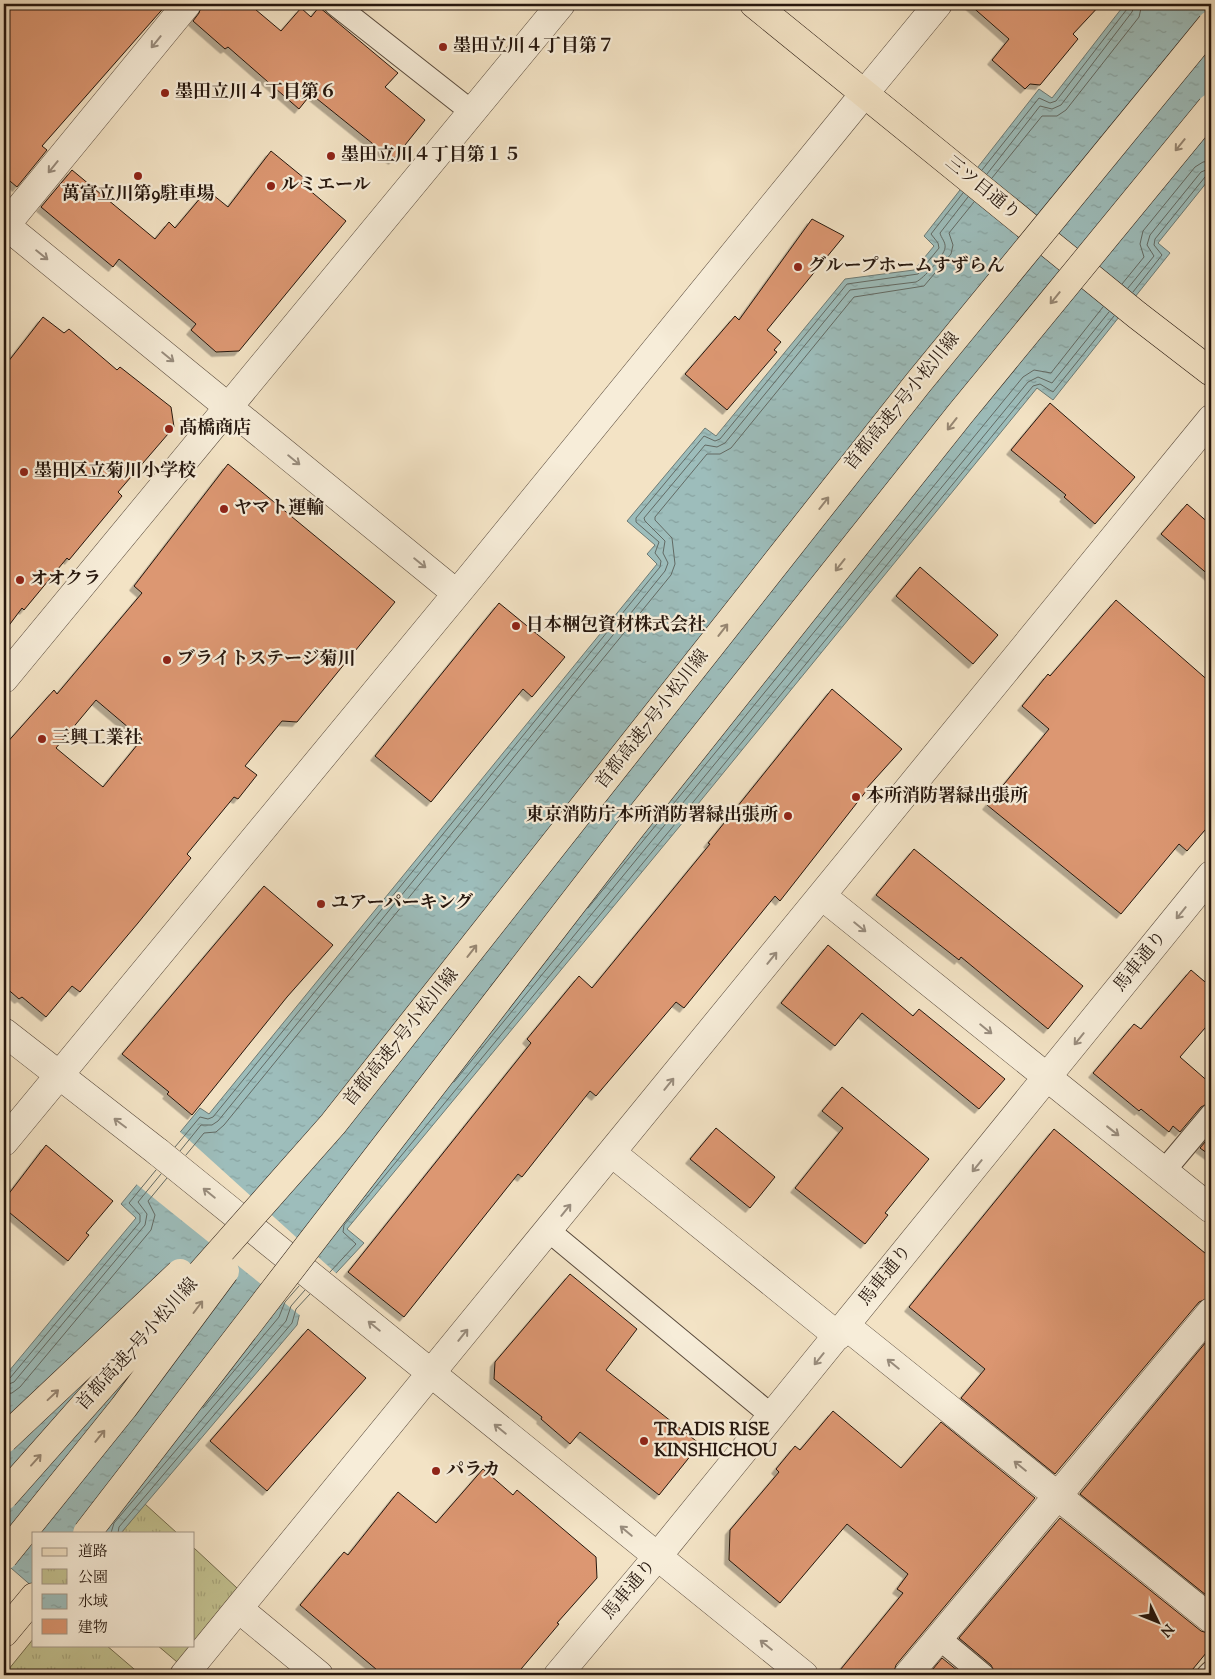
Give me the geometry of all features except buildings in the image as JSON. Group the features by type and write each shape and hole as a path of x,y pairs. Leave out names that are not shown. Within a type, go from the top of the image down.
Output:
{"main road":[{"name":"三ツ目通り","path":"754,4 1137,315 1211,372"},
{"name":"首都高速7号小松川線","path":"4,1496 333,1124 918,383 1211,25"},
{"path":"88,1532 630,829 960,414 1211,108"},
{"path":"4,1439 85,1364 333,1124"},
{"path":"4,1556 124,1407 333,1124"},
{"path":"4,1633 32,1599"}],"street":[{"path":"187,4 5,225 456,593"},
{"path":"4,679 561,4"},
{"path":"4,1142 938,4"},
{"path":"184,1675 549,1231 1211,419"},
{"name":"馬車通り","path":"558,1675 842,1331 1211,875"},
{"path":"822,896 1047,1079 1211,1209"},
{"path":"4,1032 58,1076 158,1152 804,1675"},
{"path":"612,1153 1058,1496 1211,1619"},
{"path":"908,1675 1211,1312"},
{"path":"239,1609 319,1675"}],"lane":[{"path":"335,4 472,112"},
{"path":"1164,1171 1211,1114"},
{"path":"549,1231 772,1416"},
{"path":"940,1639 983,1675"},
{"path":"1208,1675 1211,1672"}],"green space":[{"path":"145,1504 176,1532 122,1532"},
{"path":"195,1549 237,1588 195,1640"},
{"path":"32,1640 32,1646 107,1646 141,1675 4,1675"},
{"path":"158,1646 190,1646 177,1662"}],"water":[{"path":"1125,4 1211,4 1211,177 1158,243 1170,253 1053,400 1037,388 689,815 347,1229 364,1243 300,1312 297,1325 122,1532 32,1532 32,1586 4,1562 4,1377 136,1218 121,1204 200,1108 209,1114 657,564 647,554 655,545 627,521 705,428 716,436 845,279 914,270 934,246 924,236 1039,89 1052,98"}],"pier":[{"path":"179,1131 338,1275 302,1317 135,1183"}],"place":[{"name":"墨田立川４丁目第７","path":"443,47"},
{"name":"墨田立川４丁目第６","path":"165,93"},
{"name":"墨田立川４丁目第１５","path":"331,156"},
{"name":"萬富立川第9駐車場","path":"138,176"},
{"name":"ルミエール","path":"271,186"},
{"name":"グループホームすずらん","path":"798,267"},
{"name":"髙橋商店","path":"169,429"},
{"name":"墨田区立菊川小学校","path":"24,472"},
{"name":"ヤマト運輸","path":"224,509"},
{"name":"オオクラ","path":"20,580"},
{"name":"日本梱包資材株式会社","path":"516,626"},
{"name":"ブライトステージ菊川","path":"167,660"},
{"name":"三興工業社","path":"42,739"},
{"name":"本所消防署緑出張所","path":"856,797"},
{"name":"東京消防庁本所消防署緑出張所","path":"788,816"},
{"name":"ユアーパーキング","path":"321,904"},
{"name":"TRADIS RISE KINSHICHOU","path":"644,1441"},
{"name":"パラカ","path":"436,1471"}]}
